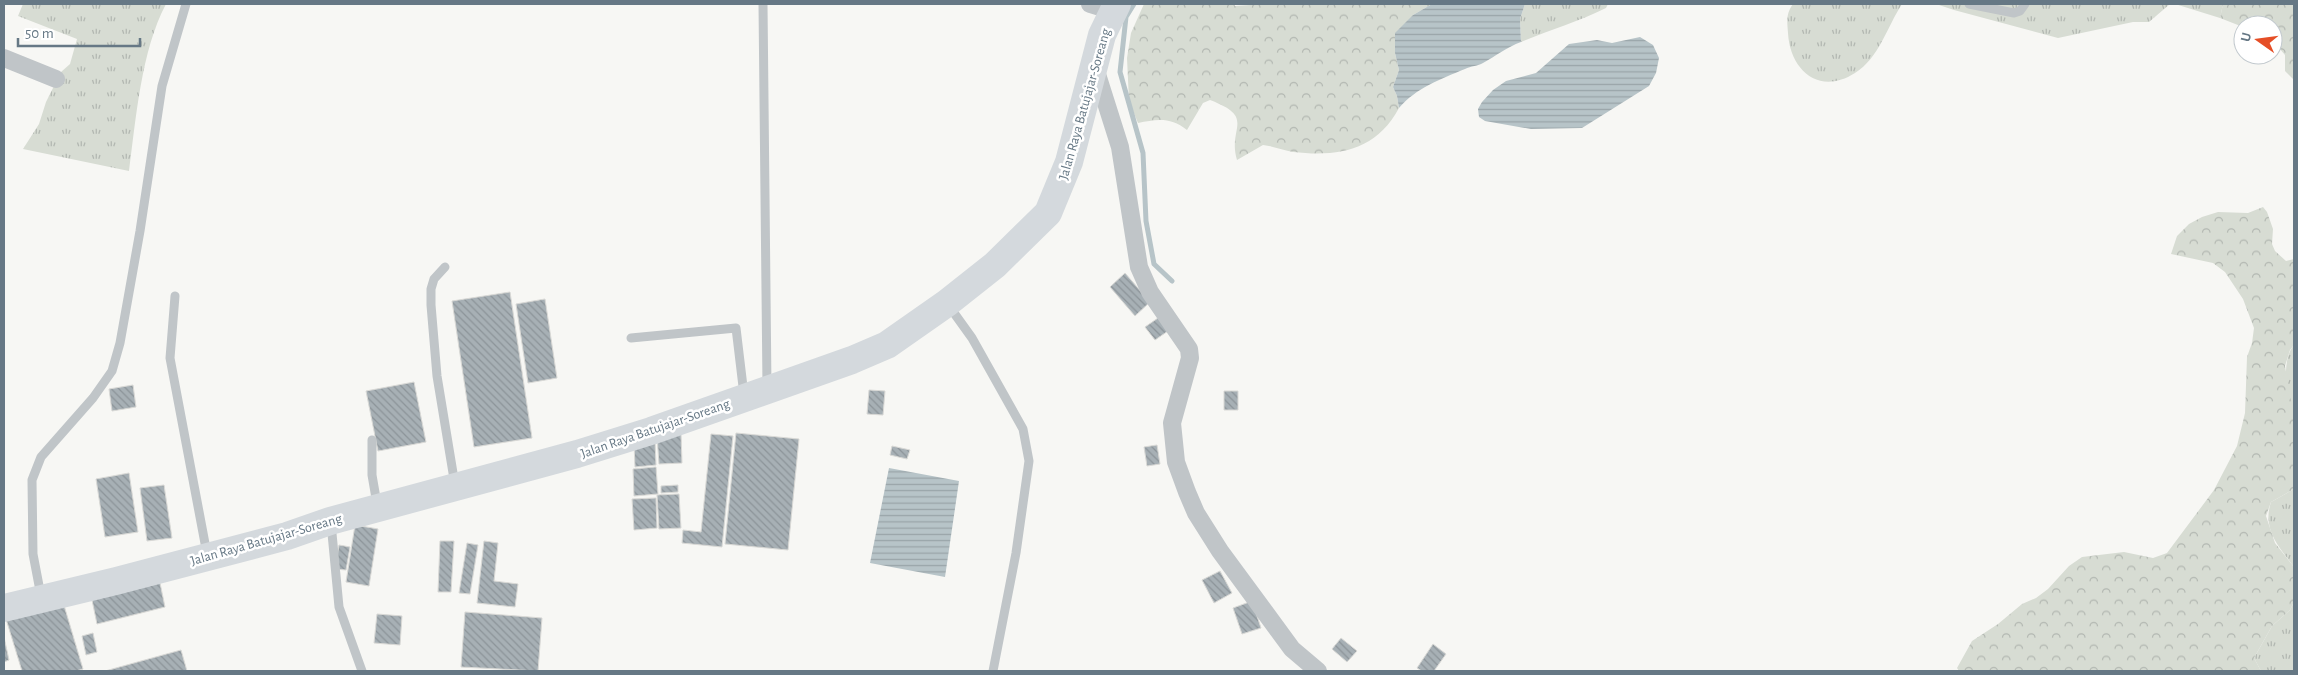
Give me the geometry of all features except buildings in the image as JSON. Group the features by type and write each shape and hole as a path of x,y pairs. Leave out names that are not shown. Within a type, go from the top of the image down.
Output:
{"highway":[{"name":"Jalan Raya Batujajar-Soreang","path":"4,608 287,536 378,507 577,454 756,394 887,345 947,303 1008,252 1048,213 1069,162 1102,35 1106,6"}],"street":[{"path":"4,58 56,79"},
{"path":"1094,66 1120,147 1139,267 1150,292 1189,349 1190,358 1172,423 1172,442 1181,476 1196,513 1220,551 1292,648 1318,671"}],"lane":[{"path":"42,598 33,554 32,480 42,457 93,398 112,371 120,343 140,231 162,86 186,4"},
{"path":"756,394 763,4"},
{"path":"1969,4 2014,13 2020,11 2025,4"},
{"path":"445,266 434,279 431,289 437,376 455,486"},
{"path":"175,296 170,358 208,557"},
{"path":"947,303 972,338 1024,429 1028,448 1029,461 1016,552 993,671"},
{"path":"631,338 736,328 756,394"},
{"path":"372,440 372,475 378,507"},
{"path":"330,521 339,607 362,671"}],"green space":[{"path":"23,4 166,4 145,64 129,171 23,149 39,124 46,102 61,72 70,64 77,39 18,16"},
{"path":"1144,4 1234,4 1235,6 1264,4 1432,4 1413,15 1395,53 1399,70 1393,87 1399,108 1379,134 1354,148 1340,152 1293,152 1263,145 1237,160 1235,139 1237,118 1233,112 1224,106 1210,100 1203,103 1187,130 1175,123 1164,120 1138,123 1129,101 1127,58 1131,33"},
{"path":"1525,4 1608,4 1606,8 1595,13 1521,42 1520,19"},
{"path":"1793,4 1902,4 1876,51 1863,67 1842,79 1830,82 1819,80 1809,75 1794,58 1787,24 1788,14"},
{"path":"1936,4 2170,4 2149,22 2133,22 2058,38"},
{"path":"2175,4 2223,4 2220,18"},
{"path":"2223,4 2294,4 2294,80 2285,71 2283,15 2233,15 2233,23 2220,18"},
{"path":"2263,207 2267,212 2273,229 2272,244 2275,251 2286,261 2294,259 2294,345 2290,350 2285,366 2294,419 2294,489 2271,502 2266,516 2275,543 2294,567 2294,602 2290,610 2272,626 2254,658 2261,671 1959,671 1957,668 1972,641 1998,624 2022,604 2036,598 2048,589 2069,566 2082,557 2124,552 2153,558 2167,553 2214,490 2237,446 2245,413 2247,357 2252,343 2254,328 2243,299 2225,272 2213,263 2171,254 2177,236 2189,224 2202,217 2218,212 2248,213"},
{"path":"2294,345 2294,419 2287,392 2286,371 2287,361"},
{"path":"2294,489 2294,567 2273,537 2270,529 2269,512 2271,502"},
{"path":"2294,602 2294,671 2261,671 2254,658 2272,626 2290,610"}],"shaded area":[{"path":"1432,4 1525,4 1520,19 1521,42 1481,64 1447,76 1429,85 1413,95 1399,108 1393,87 1399,70 1395,53 1395,33 1413,15"},
{"path":"1640,37 1653,45 1659,58 1656,73 1649,86 1582,128 1531,129 1485,121 1479,117 1478,109 1493,90 1506,81 1536,73 1569,44 1597,40 1612,43"},
{"path":"889,468 959,481 945,577 870,563"}],"waterway":[{"path":"1134,4 1126,17 1120,72 1143,153 1146,221 1154,264 1172,281"}]}
